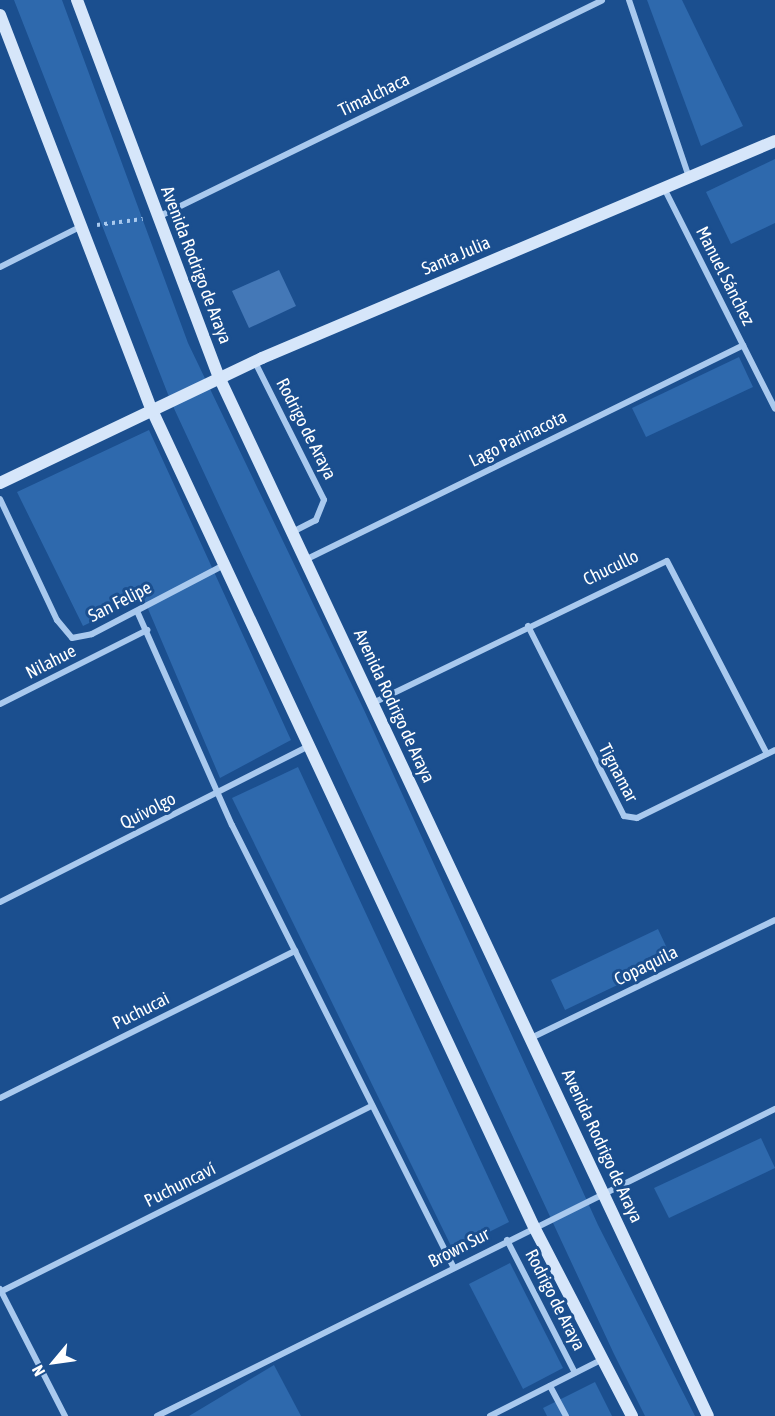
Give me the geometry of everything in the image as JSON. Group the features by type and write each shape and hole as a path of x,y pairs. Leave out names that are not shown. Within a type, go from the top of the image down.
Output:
{"main road":[{"name":"Avenida Rodrigo de Araya","path":"77,0 219,377 708,1416"},
{"path":"0,15 151,408 534,1227 632,1416"},
{"name":"Santa Julia","path":"0,483 151,408 254,361 775,141"}],"street":[{"name":"Timalchaca","path":"158,217 602,0"},
{"path":"629,0 688,177"},
{"name":"Manuel Sánchez","path":"664,188 743,345 772,396 775,409"},
{"path":"0,267 80,227"},
{"name":"Lago Parinacota","path":"305,560 743,345"},
{"name":"Rodrigo de Araya","path":"254,361 324,500 316,520 292,532"},
{"name":"San Felipe","path":"0,499 66,634 83,638 224,565"},
{"name":"Chucullo","path":"373,703 528,626 667,561 768,754"},
{"path":"137,611 218,793 453,1268"},
{"name":"Tignamar","path":"528,626 624,816 637,818 775,750"},
{"name":"Nilahue","path":"0,704 147,630"},
{"name":"Quivolgo","path":"0,902 309,746"},
{"name":"Copaquila","path":"531,1038 775,920"},
{"name":"Puchucai","path":"0,1098 295,951"},
{"name":"Puchuncaví","path":"1,1290 372,1106"},
{"name":"Brown Sur","path":"157,1416 507,1240 775,1109"},
{"name":"Rodrigo de Araya","path":"507,1240 575,1373"},
{"path":"1,1290 64,1416"},
{"path":"490,1416 601,1360"},
{"path":"550,1386 566,1416"}],"path":[{"path":"80,227 158,217"}],"shaded area":[{"path":"14,0 62,0 188,343 364,710 598,1225 695,1416 645,1416 614,1354 171,402"},
{"path":"647,0 682,0 743,126 701,146"},
{"path":"775,159 775,223 731,244 706,192"},
{"path":"739,357 753,387 646,437 632,408"},
{"path":"149,430 291,740 220,778 143,597 83,626 17,492"},
{"path":"298,767 509,1222 453,1250 232,798"},
{"path":"658,929 672,959 565,1010 551,980"},
{"path":"761,1138 775,1168 669,1218 654,1188"},
{"path":"510,1263 563,1368 523,1389 469,1284"},
{"path":"274,1365 301,1416 189,1416"},
{"path":"595,1382 612,1416 547,1416 543,1408"}],"building":[{"path":"279,270 296,306 249,328 232,291"}]}
